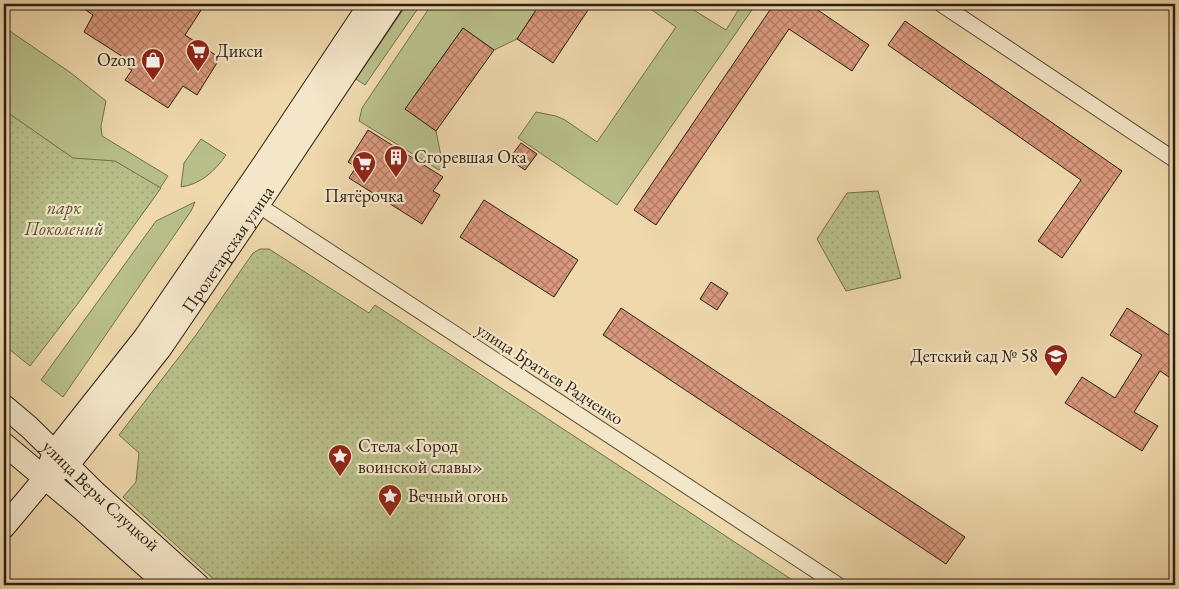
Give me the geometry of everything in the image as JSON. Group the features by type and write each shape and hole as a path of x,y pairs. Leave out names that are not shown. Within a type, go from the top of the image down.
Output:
{"main road":[{"name":"Пролетарская улица","path":"250,200 370,4"},
{"name":"Пролетарская улица","path":"4,526 61,458 145,337 250,200 392,4"},
{"name":"улица Веры Слуцкой","path":"4,406 29,427 97,494 198,585"},
{"name":"улица Веры Слуцкой","path":"4,444 83,510 167,585"}],"street":[{"path":"942,4 1175,160"},
{"name":"улица Братьев Радченко","path":"250,200 838,585"}],"green space":[{"path":"407,4 421,4 365,85 356,79"},
{"path":"432,4 540,4 517,39 494,50 463,28 406,109 436,131 443,166 439,170 359,121 362,108"},
{"path":"652,4 684,4 726,30 742,4 756,4 617,205 518,138 536,112 565,120 597,142 676,27 649,8"},
{"path":"4,27 71,73 106,101 101,126 102,136 168,176 146,209 4,142"},
{"name":"парк Поколений","path":"4,110 73,158 115,161 161,188 79,302 30,366 4,345"},
{"path":"201,139 226,155 207,176 195,183 181,187 184,163"},
{"path":"878,191 901,278 846,291 817,239 847,193"},
{"path":"195,202 191,211 63,397 41,380 156,221"},
{"path":"260,249 269,249 369,313 375,305 800,585 220,585 123,497 136,482 139,453 119,435 196,335 253,253"}],"building":[{"path":"77,4 205,4 185,35 220,58 197,95 183,86 168,108 125,80 132,70 124,66 128,60 84,32 93,15"},
{"path":"540,4 592,4 553,63 517,39"},
{"path":"774,4 809,4 869,45 852,71 789,29 656,225 634,210"},
{"path":"905,21 1122,171 1062,258 1038,241 1081,180 888,45"},
{"path":"463,28 494,50 436,131 405,109"},
{"name":"Сгоревшая Ока","path":"368,130 443,177 433,191 440,195 422,224 349,178 356,167 348,162"},
{"path":"521,143 537,154 525,170 509,159"},
{"path":"484,200 578,260 554,297 460,237"},
{"path":"711,282 728,293 717,310 700,299"},
{"path":"621,308 965,537 946,564 603,335"},
{"path":"1127,308 1175,339 1175,381 1160,371 1134,412 1158,426 1142,451 1065,403 1082,377 1115,398 1142,355 1110,335"}],"place":[{"name":"Дикси","path":"198,72"},
{"name":"Ozon","path":"153,81"},
{"name":"Сгоревшая Ока","path":"396,178"},
{"name":"Пятёрочка","path":"364,184"},
{"name":"Детский сад № 58","path":"1056,377"},
{"name":"Стела «Город воинской славы»","path":"340,477"},
{"name":"Вечный огонь","path":"390,517"}]}
